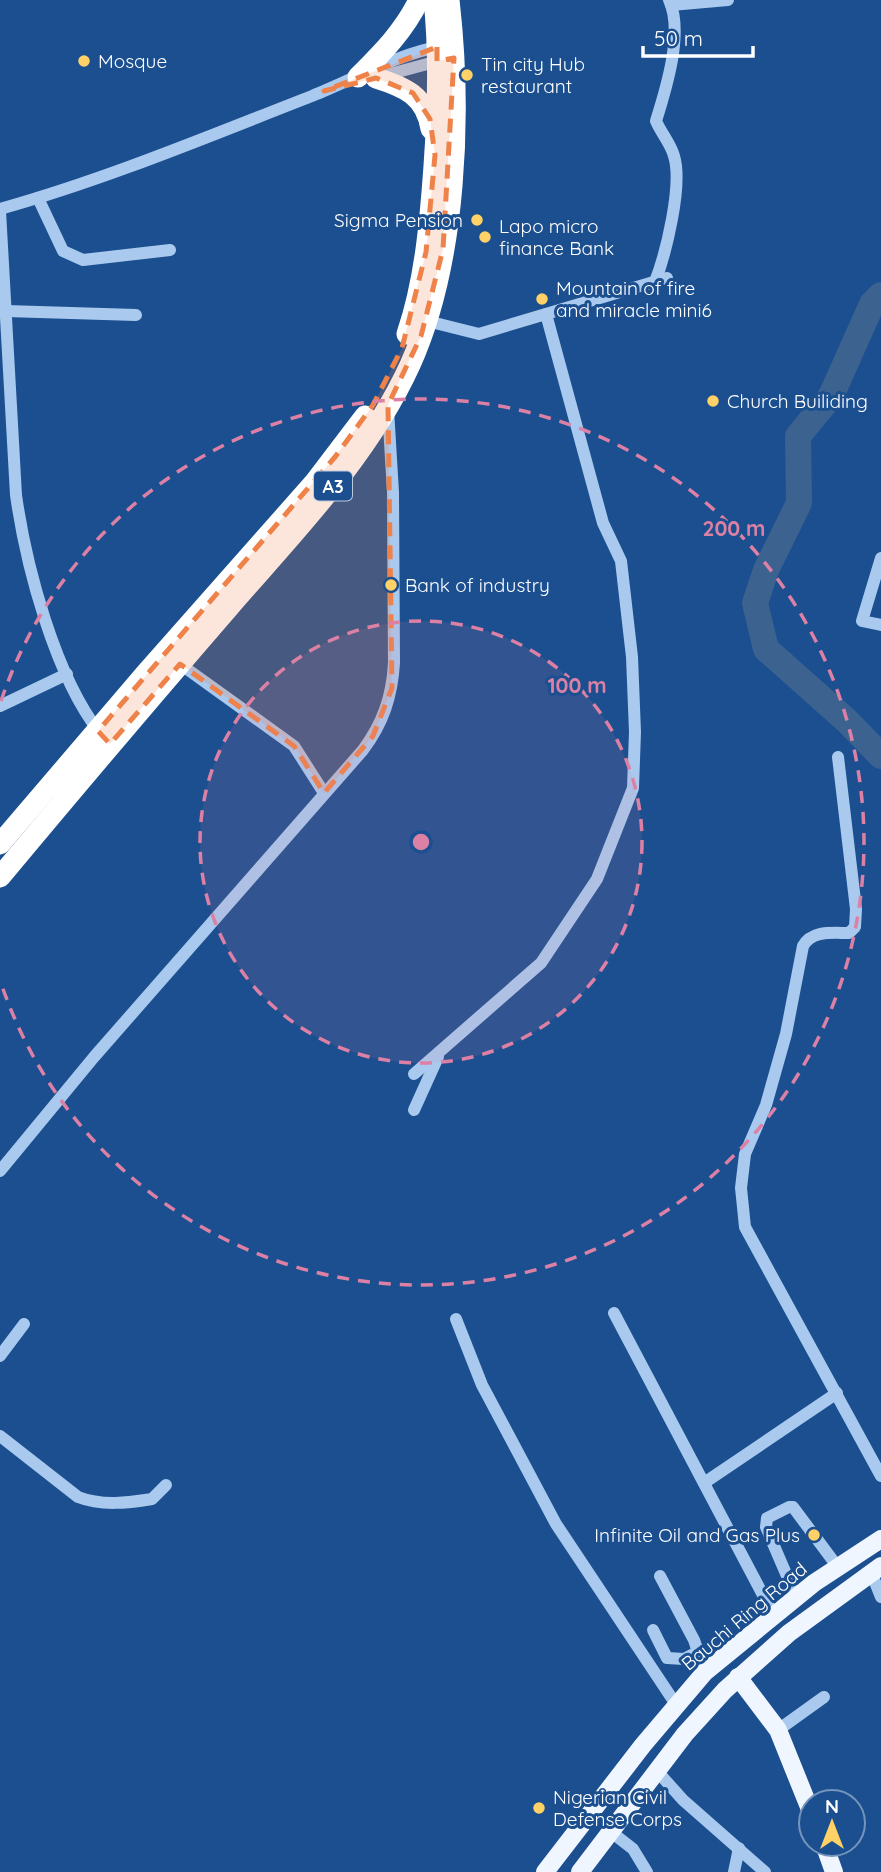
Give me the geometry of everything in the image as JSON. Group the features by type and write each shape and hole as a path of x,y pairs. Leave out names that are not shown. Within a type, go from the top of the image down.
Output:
{"highway":[{"path":"419,0 405,27 367,77 404,87 418,98 429,119 435,155"},
{"name":"A3","path":"0,877 104,738 342,448 373,405 419,320 437,281 448,218 454,131 445,53 434,0"},
{"name":"A3","path":"0,844 180,664 325,497 353,460 410,365 419,320 449,0"}],"main road":[{"name":"Bauchi Ring Road","path":"545,1872 635,1754 705,1672 773,1614 837,1566 881,1539"},
{"path":"580,1872 685,1734 738,1677 789,1633 876,1569"},
{"path":"738,1677 778,1730 801,1788"}],"street":[{"path":"419,320 479,334 661,280 676,183 674,155 656,121 668,82 674,44 670,3 728,0"},
{"path":"104,738 81,704 67,674 38,595 22,536 16,495 0,210 89,182 367,77 400,59 445,53"},
{"path":"38,198 63,251 72,257 83,260 170,250"},
{"path":"6,311 136,315"},
{"path":"414,1074 541,963 597,878 633,788 635,732 632,657 621,561 603,523 546,314"},
{"path":"0,1171 94,1057 254,877 373,736 387,709 392,688 393,492 388,405"},
{"path":"881,558 862,621 881,625"},
{"path":"180,664 294,746 324,793"},
{"path":"0,706 67,674"},
{"path":"838,757 856,909 855,927 849,933 813,935 807,938 803,946 786,1034 766,1105 745,1154 741,1188 745,1227 881,1476"},
{"path":"414,1110 439,1053"},
{"path":"614,1313 773,1614"},
{"path":"456,1319 482,1385 556,1524 677,1706"},
{"path":"0,1356 24,1324"},
{"path":"704,1483 836,1393"},
{"path":"0,1436 78,1497 91,1502 152,1499 166,1485"},
{"path":"796,1597 766,1527 767,1518 793,1507 837,1566"},
{"path":"876,1569 881,1597"},
{"path":"660,1576 699,1651 705,1672"},
{"path":"653,1630 667,1658 684,1659 699,1651"},
{"path":"778,1730 824,1698"},
{"path":"657,1771 683,1801 765,1872"},
{"path":"610,1831 633,1849 647,1872"},
{"path":"734,1872 739,1848"}],"highlighted area":[{"path":"437,47 437,61 454,58 443,249 421,336 388,405 392,688 373,736 324,793 294,746 180,664 110,744 98,731 335,457 373,405 402,348 426,252 435,155 430,119 413,93 376,78 324,91"}],"waterway":[{"path":"881,295 872,304 831,396 798,436 799,503 766,570 755,603 766,649 847,721 881,756"}],"place":[{"name":"Mosque","path":"84,61"},
{"name":"Tin city Hub restaurant","path":"467,75"},
{"name":"Sigma Pension","path":"477,220"},
{"name":"Lapo micro finance Bank","path":"485,237"},
{"name":"Mountain of fire and miracle mini6","path":"542,299"},
{"name":"Church Builiding","path":"713,401"},
{"name":"Bank of industry","path":"391,585"},
{"name":"Infinite Oil and Gas Plus","path":"814,1535"},
{"name":"Nigerian Civil Defense Corps","path":"539,1808"}]}
